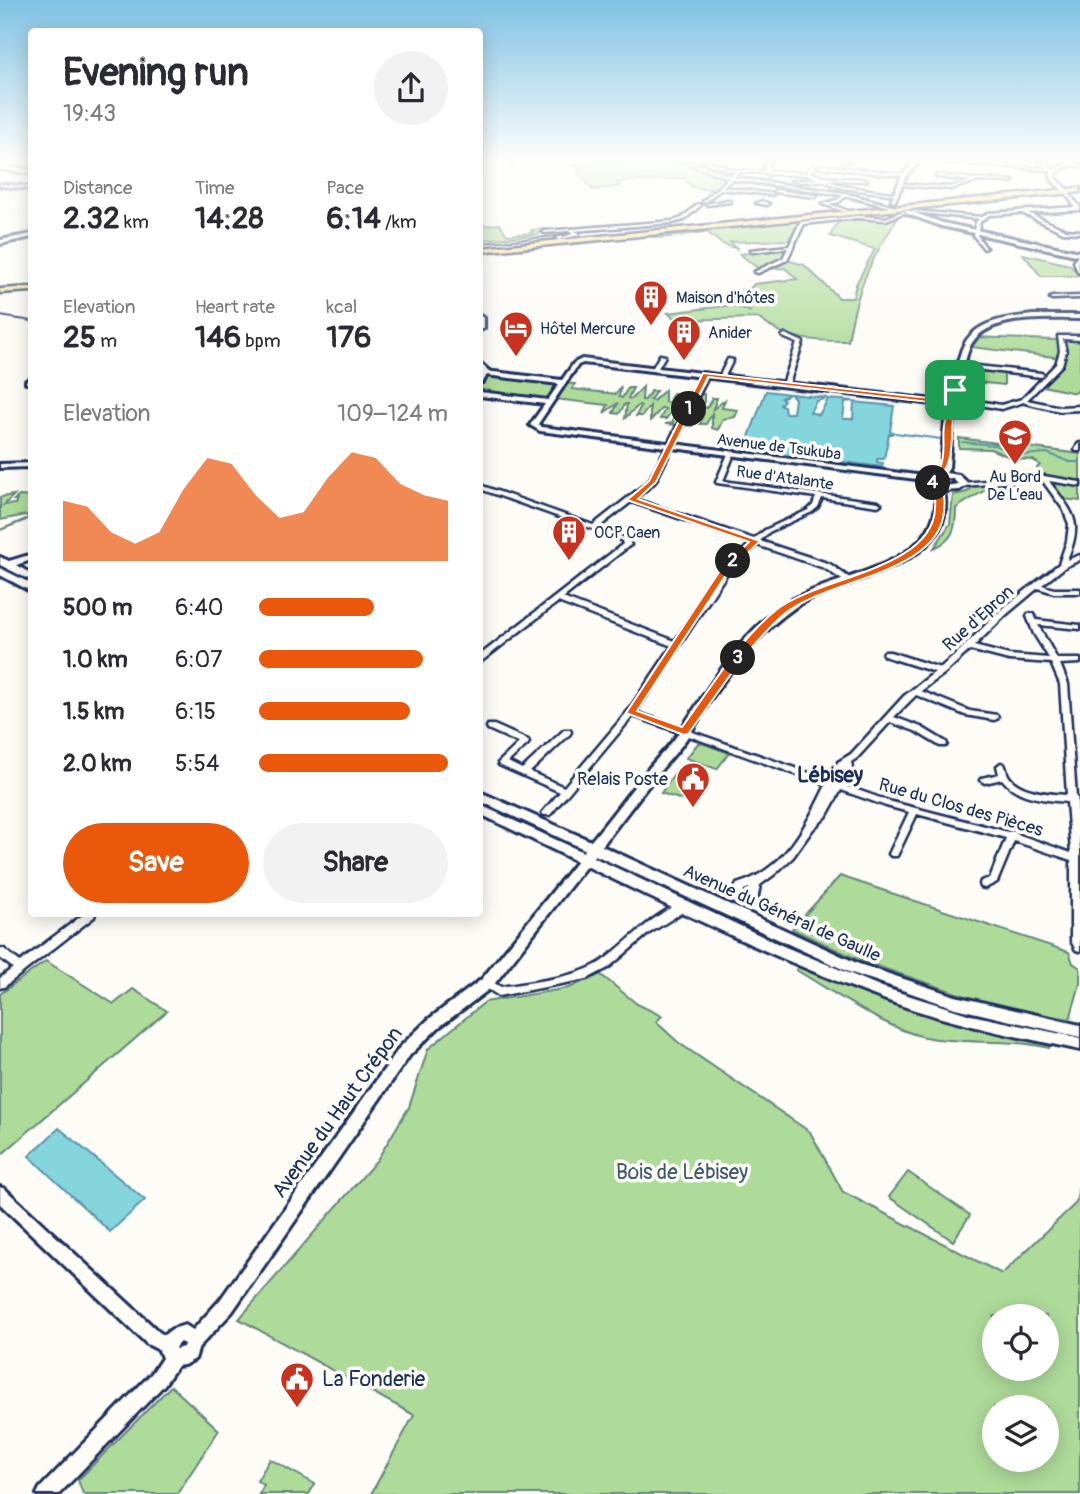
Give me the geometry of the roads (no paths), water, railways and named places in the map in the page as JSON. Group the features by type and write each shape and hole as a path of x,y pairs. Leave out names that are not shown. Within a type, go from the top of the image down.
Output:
{"main road":[{"path":"483,249 612,231"},
{"path":"483,249 666,231"},
{"path":"976,231 1080,255"},
{"path":"575,240 585,233"},
{"path":"0,289 28,288"},
{"path":"589,853 684,732 695,726 708,709 714,690 749,643 780,612 843,576 901,560 922,547 935,531 948,402 967,344 979,329 1015,319 1080,317"},
{"path":"948,402 964,404"},
{"path":"948,402 964,404"},
{"path":"938,481 959,480"},
{"path":"938,481 959,480"},
{"path":"2,566 28,558"},
{"path":"2,566 28,574"},
{"path":"2,566 28,586"},
{"name":"Avenue du Général de Gaulle","path":"483,798 778,950 877,991 971,1021 1080,1044"},
{"name":"Avenue du Général de Gaulle","path":"483,810 881,978 980,1009 1080,1031"}],"street":[{"path":"545,232 558,231"},
{"path":"571,231 585,233 599,231"},
{"path":"558,239 577,234 572,231"},
{"path":"756,272 783,261 798,231"},
{"path":"976,231 976,240 984,248"},
{"path":"0,242 28,236"},
{"path":"752,251 789,247"},
{"path":"1080,255 1076,262 1080,272"},
{"path":"1052,298 1080,297"},
{"path":"785,336 800,342 786,384"},
{"path":"964,404 1011,408 1026,401 1062,358 1060,337 1080,338"},
{"path":"655,369 662,356"},
{"path":"722,377 730,360"},
{"path":"483,394 549,402 576,364 582,361 948,402"},
{"path":"968,367 1041,375"},
{"path":"593,528 652,482 706,375"},
{"path":"483,377 563,383"},
{"path":"1026,401 1040,385"},
{"path":"964,404 1001,407 1026,401 1077,409 1080,414"},
{"name":"Avenue de Tsukuba","path":"549,402 534,424 538,428 938,481"},
{"name":"Rue d'Atalante","path":"731,454 719,482 878,504"},
{"path":"0,466 28,465"},
{"path":"1044,478 1066,509 1072,524 1062,565"},
{"path":"959,480 1044,478 1080,484"},
{"path":"483,488 627,542 627,548 483,656"},
{"path":"547,813 631,713 724,570 776,525 804,516 816,506 820,496"},
{"path":"632,500 755,541 843,576"},
{"name":"Rue d'Epron","path":"755,883 779,866 810,827 818,822 841,764 847,762 915,692 942,671 995,621 1062,565 1068,565 1080,557"},
{"path":"1037,586 1054,591 1080,591"},
{"path":"558,598 677,645"},
{"path":"1032,619 1080,627"},
{"path":"1032,619 1040,638 1056,662 1064,684 1075,752 1076,788 1073,799 1076,942 1080,947"},
{"path":"969,647 987,653 1056,662 1080,660"},
{"path":"887,654 942,671"},
{"path":"915,692 968,713 994,717"},
{"name":"Rue du Clos des Pièces","path":"631,713 834,785 914,811 1011,834 1075,858"},
{"path":"888,718 918,729 943,744"},
{"path":"491,727 525,742 502,763 566,791"},
{"path":"524,772 567,732"},
{"path":"985,780 1002,771 1009,784 1025,790 1073,799"},
{"path":"894,854 914,811"},
{"path":"985,884 994,880 1011,834"},
{"name":"Avenue du Haut Crépon","path":"170,1351 184,1357 192,1348 193,1342 226,1306 405,1051 435,1023 487,983 589,853"},
{"path":"487,983 499,992 565,981 604,965 634,939 685,904"},
{"path":"0,984 86,917"},
{"path":"0,952 20,968"},
{"path":"0,1194 170,1351 158,1379 46,1494"}],"water":[{"path":"766,391 790,394 781,398 784,400 780,405 784,406 785,413 793,413 795,399 791,394 827,398 816,401 810,412 819,415 828,399 853,401 845,402 843,419 853,419 854,402 894,406 890,431 893,432 889,434 884,459 877,459 877,462 883,463 882,467 744,450"},
{"path":"59,1128 145,1200 110,1232 29,1156"}],"waterway":[{"path":"895,433 941,439"},
{"path":"962,442 994,445 1024,455 1047,453 1070,462 1080,462"}],"tram line":[{"path":"483,243 567,235"},
{"path":"0,316 28,320"}],"place":[{"name":"Maison d'hôtes","path":"651,327"},
{"name":"Hôtel Mercure","path":"516,358"},
{"name":"Anider","path":"684,362"},
{"name":"Au Bord De L’eau","path":"1015,466"},
{"name":"OCP Caen","path":"569,562"},
{"name":"Relais Poste","path":"693,809"},
{"name":"La Fonderie","path":"297,1409"}],"district":[{"name":"Lébisey","path":"830,775"}],"park label":[{"name":"Bois de Lébisey","path":"682,1172"}]}
